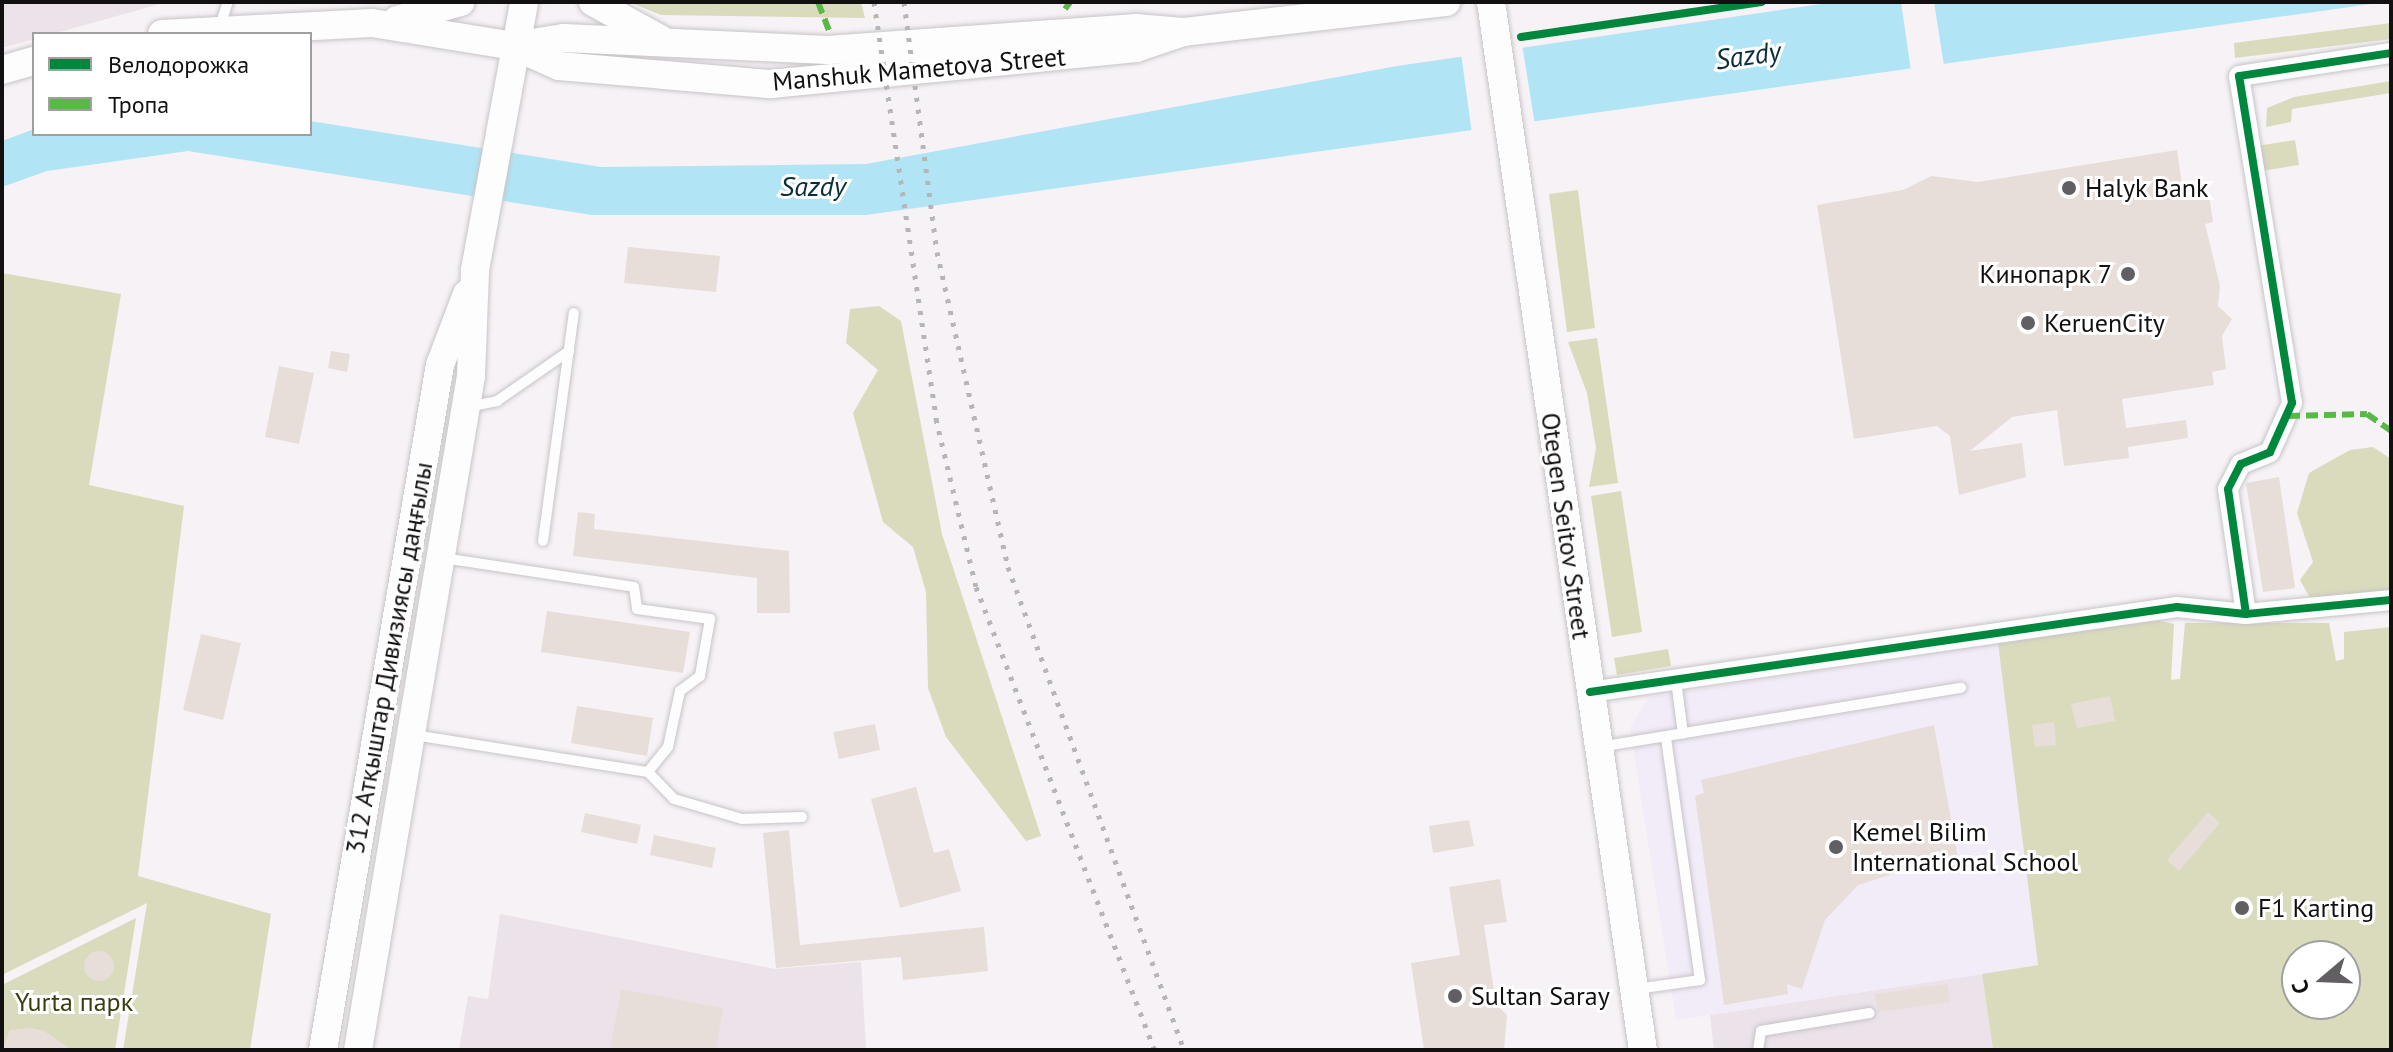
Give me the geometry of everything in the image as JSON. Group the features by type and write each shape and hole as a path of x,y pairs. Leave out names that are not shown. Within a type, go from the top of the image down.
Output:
{"main road":[{"path":"372,23 461,2"},
{"name":"312 Атқыштар Дивизиясы даңғылы","path":"358,1050 465,407 475,270 524,2"},
{"path":"593,2 679,47"},
{"path":"1290,21 1321,2"},
{"name":"Manshuk Mametova Street","path":"514,46 564,38 679,47 828,50 1136,28 1183,32 1446,2"},
{"name":"Otegen Seitov Street","path":"1491,2 1643,1050"},
{"name":"Manshuk Mametova Street","path":"168,32 224,14 372,23 514,46 559,66 771,84 1136,48 1183,32"},
{"path":"2,70 32,62"},
{"name":"312 Атқыштар Дивизиясы даңғылы","path":"323,1050 440,365 475,270"},
{"path":"373,751 409,746"}],"street":[{"path":"2246,614 2228,489 2241,464 2270,452 2292,403 2239,76 2391,53"},
{"path":"1590,692 2177,607 2246,614 2391,600"}],"lane":[{"path":"543,541 574,313"},
{"path":"465,407 487,406 569,351"},
{"path":"440,558 634,587 637,609 710,619 700,676 680,691 668,747 648,772"},
{"path":"1676,680 1683,734"},
{"path":"1598,747 1961,688"},
{"path":"1634,989 1700,980 1666,737"},
{"path":"409,746 648,772 674,799 728,815 802,817"},
{"path":"1758,1050 1761,1031 1870,1013"}],"shaded area":[{"path":"2,2 167,2 59,32 32,32 32,40 2,48"},
{"name":"Kemel Bilim International School","path":"1998,643 2038,966 1676,1020 1630,728 1649,697"},
{"path":"500,914 775,969 861,962 866,1050 459,1050 468,996 488,999"},
{"path":"1982,974 1993,1050 1714,1050 1710,1015"}],"green space":[{"path":"629,2 861,2 865,18 661,15"},
{"path":"2391,23 2391,39 2235,58 2234,43"},
{"path":"2391,81 2391,93 2292,109 2291,122 2266,127 2267,108 2294,97"},
{"path":"2295,140 2299,165 2262,171 2257,146"},
{"path":"1578,190 1595,328 1567,332 1549,194"},
{"path":"2,273 121,294 89,485 184,506 138,876 271,914 250,1050 123,1050 147,903 2,975"},
{"path":"879,306 901,321 942,534 1041,836 1026,841 946,737 928,688 926,592 913,547 883,522 853,413 878,370 846,343 850,309"},
{"path":"1597,338 1618,483 1589,487 1596,448 1587,393 1568,342"},
{"path":"2373,447 2391,459 2391,591 2310,598 2300,580 2313,562 2297,513 2309,473 2350,450"},
{"path":"1621,491 1642,632 1612,637 1591,496"},
{"path":"2156,620 2174,624 2171,680 2180,679 2185,623 2329,623 2336,661 2344,659 2344,632 2391,627 2391,1050 1993,1050 1982,974 2038,965 1998,643"},
{"path":"1668,649 1671,666 1617,675 1614,658"},
{"name":"Yurta парк","path":"136,918 115,1050 2,1050 2,985"}],"water":[{"name":"Sazdy","path":"1835,2 2385,2 866,215 592,215 188,151 47,171 2,187 2,141 32,130 32,136 312,136 312,121 601,167 866,164 1397,66"}],"pier":[{"path":"1901,2 1934,2 1944,66 1911,71"},
{"path":"1522,44 1535,125 1472,134 1461,53"}],"building":[{"name":"KeruenCity","path":"2177,150 2182,185 2199,182 2201,196 2209,195 2213,222 2205,224 2220,286 2218,306 2232,319 2222,336 2226,369 2212,372 2214,385 2122,399 2126,428 2186,420 2188,438 2128,447 2129,458 2064,466 2057,410 2012,417 1970,451 2022,443 2026,477 1959,495 1950,436 1937,426 1854,439 1817,205 1903,190 1931,176 1978,182"},
{"path":"628,247 720,256 716,292 624,283"},
{"path":"331,351 350,354 347,372 328,368"},
{"path":"279,366 314,373 299,444 265,437"},
{"path":"2279,477 2295,588 2263,592 2246,483"},
{"path":"578,512 595,514 594,529 789,551 790,613 757,613 757,578 573,556"},
{"path":"547,611 690,632 683,673 541,652"},
{"path":"201,634 241,643 223,720 183,710"},
{"path":"2110,696 2115,721 2077,728 2071,704"},
{"path":"577,706 653,718 647,756 571,743"},
{"path":"2054,722 2056,745 2035,747 2032,725"},
{"path":"875,724 880,750 839,759 833,732"},
{"path":"1934,725 1959,864 1915,867 1858,885 1825,920 1802,989 1787,984 1788,994 1724,1005 1695,796 1704,793 1701,780"},
{"path":"916,787 934,853 949,849 961,891 900,908 871,799"},
{"path":"2208,812 2220,823 2179,871 2167,860"},
{"path":"585,813 641,825 637,844 581,832"},
{"path":"1469,820 1474,846 1433,853 1429,826"},
{"path":"789,830 800,945 984,927 988,971 903,980 901,957 776,968 763,833"},
{"path":"654,835 716,848 712,868 650,855"},
{"name":"Sultan Saray","path":"1500,879 1507,922 1484,925 1496,1004 1507,1015 1504,1050 1424,1050 1411,963 1460,955 1449,887"},
{"path":"99,951 110,955 114,966 110,977 99,981 88,977 84,966 88,955"},
{"path":"1947,984 1950,1002 1878,1012 1875,994"},
{"path":"621,989 723,1008 716,1050 610,1050"},
{"path":"31,1028 44,1031 72,1050 2,1050 10,1030"}],"railway":[{"path":"874,2 936,419 976,587 1155,1050"},
{"path":"904,2 937,252 1008,567 1184,1050"}],"marked path":[{"path":"818,2 829,31"},
{"path":"1065,9 1070,2"},
{"path":"2288,416 2367,414 2391,431"}],"cycle path":[{"path":"1521,37 1761,2"},
{"path":"2246,614 2228,489 2241,464 2270,452 2292,403 2239,76 2391,53"},
{"path":"1590,692 2177,607 2246,614 2391,600"}],"place":[{"name":"Halyk Bank","path":"2069,188"},
{"name":"Кинопарк 7","path":"2128,274"},
{"name":"KeruenCity","path":"2028,323"},
{"name":"Kemel Bilim International School","path":"1836,847"},
{"name":"F1 Karting","path":"2242,908"},
{"name":"Sultan Saray","path":"1455,996"}]}
